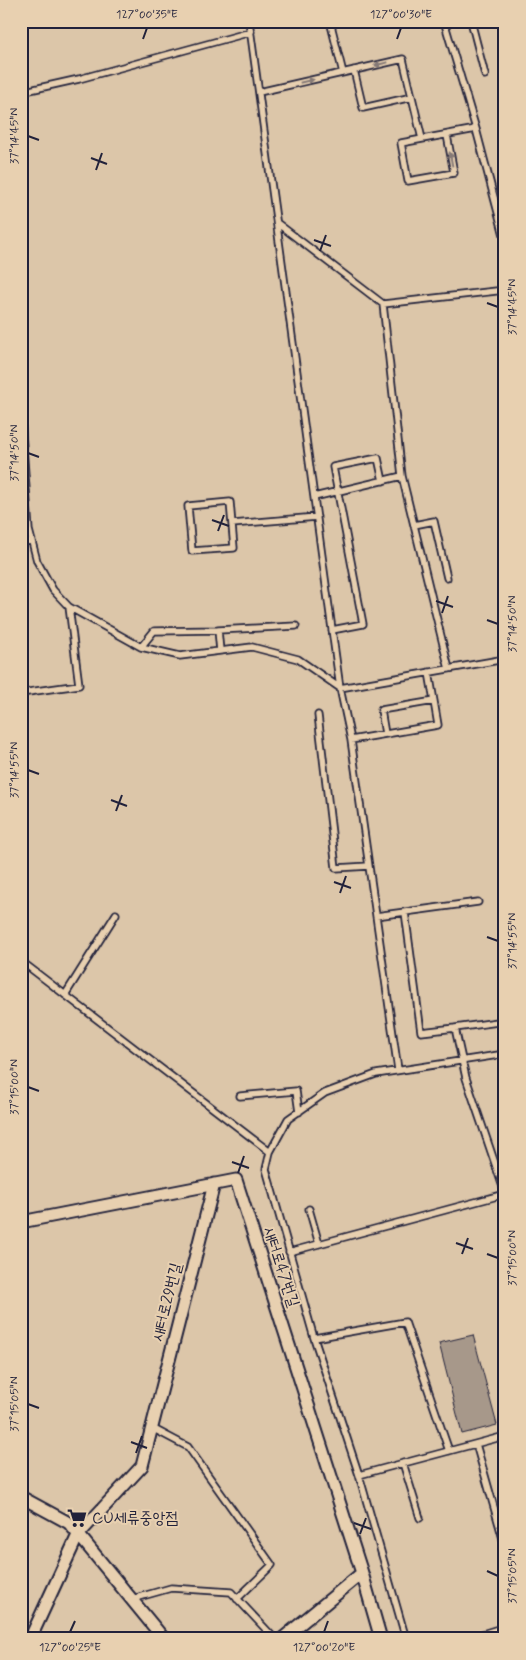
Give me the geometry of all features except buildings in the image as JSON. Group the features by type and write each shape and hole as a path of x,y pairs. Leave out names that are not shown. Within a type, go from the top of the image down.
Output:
{"street":[{"name":"새터로47번길","path":"21,1222 236,1180 362,1573 381,1639"},
{"name":"새터로29번길","path":"30,1639 78,1535 142,1466 214,1184"},
{"path":"21,1497 69,1523 164,1639"},
{"path":"282,1639 362,1573"}],"lane":[{"path":"249,21 340,688 351,740 398,1070"},
{"path":"330,21 343,73"},
{"path":"444,21 476,129 505,239"},
{"path":"471,21 485,75"},
{"path":"21,92 79,79 251,32"},
{"path":"259,92 403,59 422,139"},
{"path":"354,70 363,108 412,97"},
{"path":"446,135 454,173 408,181 401,143 476,129"},
{"path":"277,223 383,304 505,290"},
{"path":"383,304 402,476 449,669"},
{"path":"21,418 29,530 37,561 53,590 69,607 141,647 180,656 252,647 298,659 340,688 505,659"},
{"path":"332,630 363,624 333,467 378,458 383,481"},
{"path":"314,497 402,476"},
{"path":"230,502 232,524 234,548 192,551 188,506 230,502"},
{"path":"232,524 317,517"},
{"path":"414,525 434,521 447,578"},
{"path":"21,542 32,541"},
{"path":"21,693 79,685 69,607"},
{"path":"141,647 154,631 296,626"},
{"path":"218,630 220,650"},
{"path":"351,740 438,725 429,672"},
{"path":"385,734 381,710 434,701"},
{"path":"318,715 336,868 368,866"},
{"path":"376,916 478,902"},
{"path":"405,912 421,1032 505,1021"},
{"path":"65,995 116,914"},
{"path":"21,961 270,1152"},
{"path":"289,1252 505,1194 461,1062 455,1028"},
{"path":"406,1639 359,1475 314,1338 266,1169 270,1152 288,1119 325,1094 376,1074 505,1054"},
{"path":"240,1096 296,1091 299,1112"},
{"path":"309,1210 319,1244"},
{"path":"314,1338 405,1322 449,1451"},
{"path":"152,1428 188,1447 272,1565 237,1599"},
{"path":"359,1475 505,1436"},
{"path":"476,1444 505,1546"},
{"path":"403,1464 420,1518"},
{"path":"132,1599 171,1588 231,1592 275,1639"},
{"path":"466,1639 505,1627"}],"place":[{"name":"CU세류중앙점","path":"77,1518"}]}
